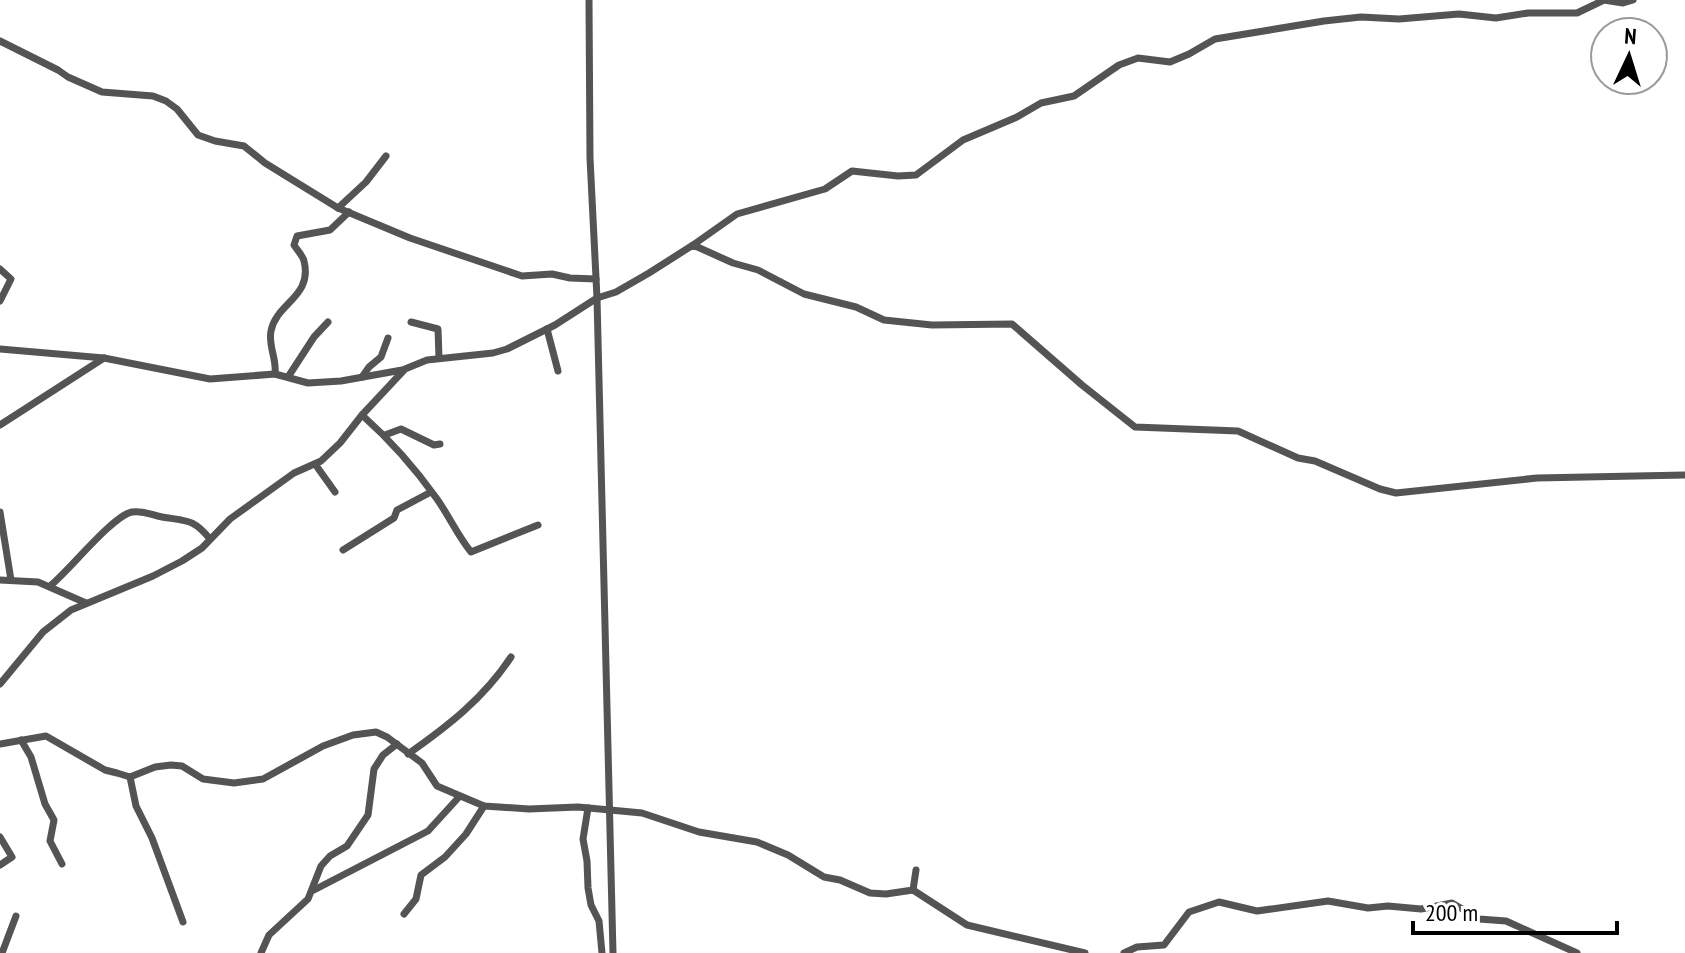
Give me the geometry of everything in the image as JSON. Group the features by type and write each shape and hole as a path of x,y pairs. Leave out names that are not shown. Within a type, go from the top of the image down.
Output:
{"street":[{"path":"589,0 590,158 597,298 613,953"},
{"path":"0,349 104,358 210,379 275,374 308,383 405,369 439,358 499,352 649,273 737,214 825,189 852,171 916,175 963,140 1041,103 1074,96 1119,65 1138,58 1170,62 1215,39 1324,21 1361,17 1399,19 1459,14 1496,18 1528,13 1577,13 1604,0 1623,3 1633,0"},
{"path":"0,41 102,92 153,96 166,101 177,109 198,135 244,146 265,163 338,208 410,238 522,276 552,274 596,279"},
{"path":"338,208 366,182 386,156"},
{"path":"275,374 271,328 279,312 301,293 304,260 294,245 297,236 330,230 349,212"},
{"path":"693,245 733,263 758,270 804,294 856,307 888,321 932,325 1012,324 1135,427 1238,431 1298,458 1315,461 1396,493 1537,478 1685,475"},
{"path":"0,269 11,279 0,301"},
{"path":"288,377 314,337 328,322"},
{"path":"411,322 438,329 439,358"},
{"path":"547,329 558,371"},
{"path":"362,377 381,357 388,338"},
{"path":"0,425 104,358"},
{"path":"0,684 43,632 71,610 182,561 230,519 294,473 315,464 340,443 405,369"},
{"path":"362,415 385,435 431,492 471,552 538,525"},
{"path":"385,435 401,429 434,445 440,444"},
{"path":"315,464 335,492"},
{"path":"343,550 394,518 397,510 431,492"},
{"path":"50,586 127,513 143,511 186,519 210,539"},
{"path":"0,512 11,580"},
{"path":"0,580 30,581 50,586 86,603"},
{"path":"408,754 475,702 511,657"},
{"path":"0,744 40,736 52,738 105,770 130,777 155,767 171,765 182,766 203,779 251,782 278,772 323,746 353,735 376,732 422,763 437,786 484,806 588,808 642,813 699,832 757,842 788,855 824,877 840,880 870,893 913,890 967,925 1085,953"},
{"path":"21,740 31,757 45,804 54,820 50,841 62,864"},
{"path":"261,953 269,935 308,899 321,866 330,856 347,846 368,815 374,769 383,755 397,744"},
{"path":"130,777 136,806 152,838 183,922"},
{"path":"312,891 428,831 459,797"},
{"path":"404,914 416,899 421,875 445,857 466,834 484,806"},
{"path":"588,808 583,839 588,888 591,905 599,921 602,953"},
{"path":"0,837 12,857 0,865"},
{"path":"913,890 916,870"},
{"path":"1124,953 1137,947 1164,945 1189,912 1219,902 1257,911 1328,901 1368,908 1421,909 1452,903 1479,919 1506,921 1577,953"},
{"path":"2,953 16,916"}]}
